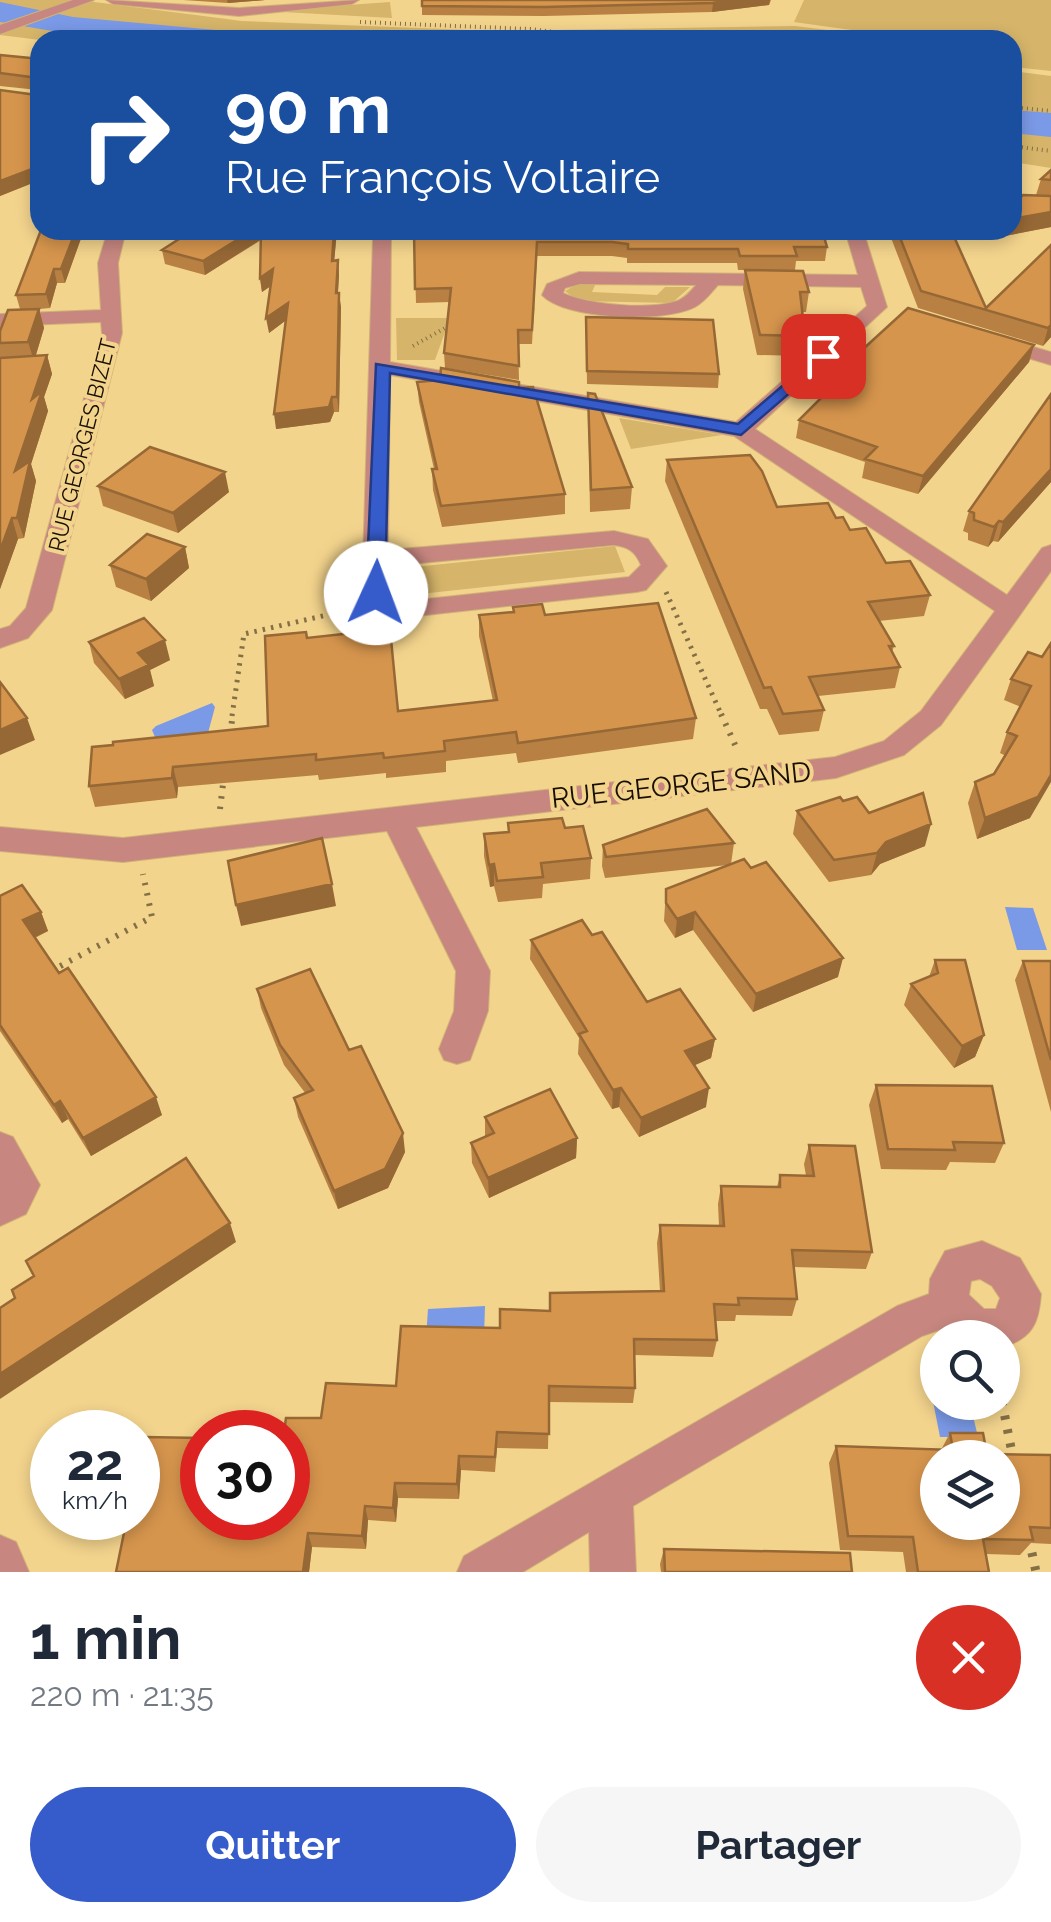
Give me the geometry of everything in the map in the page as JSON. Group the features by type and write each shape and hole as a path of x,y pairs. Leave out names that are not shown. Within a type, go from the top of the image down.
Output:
{"street":[{"path":"0,30 87,0"},
{"path":"113,0 239,12 352,0"},
{"name":"RUE GEORGES BIZET","path":"0,639 19,632 39,610 112,334 108,263 114,240"},
{"path":"377,559 614,538 638,541 649,550 654,566 637,584 417,608 384,601 376,593 382,240"},
{"path":"741,430 886,310 869,281 857,240"},
{"path":"713,279 688,303 671,308 584,308 564,304 552,295 557,284 579,278 713,279 869,281"},
{"path":"0,320 111,316"},
{"path":"964,333 1051,359"},
{"path":"382,367 741,430 1011,609"},
{"name":"RUE GEORGE SAND","path":"0,839 108,851 137,849 852,763 894,748 916,734 1051,553"},
{"path":"396,818 472,972 471,1011 457,1049"},
{"path":"0,1149 21,1185 12,1200 0,1208"},
{"path":"480,1572 911,1320 952,1306"},
{"path":"610,1494 612,1572"},
{"path":"0,1558 6,1572"}],"path":[{"path":"359,22 516,30"},
{"path":"1022,108 1051,111"},
{"path":"1022,147 1051,151"},
{"path":"382,367 447,324 465,321"},
{"path":"654,566 750,777"},
{"path":"229,746 244,634 384,601"},
{"path":"216,840 226,765"},
{"path":"34,980 152,917 137,849"},
{"path":"1028,1534 1036,1572"}],"shaded area":[{"path":"0,0 79,0 242,21 468,30 30,30 30,39 0,35"},
{"path":"804,0 1051,0 1051,71 1022,68 1022,30 851,30 794,22"},
{"path":"390,2 392,18 264,11"},
{"path":"795,26 827,30 553,30"},
{"path":"1022,72 1051,76 1051,168 1022,163"},
{"path":"596,283 592,292 657,295 665,287 690,287 672,303 578,301 565,291 577,284"},
{"path":"535,307 532,333 445,332 435,360 397,360 396,318 450,318 456,309"},
{"path":"619,418 722,435 631,449"},
{"path":"615,546 625,572 411,595 405,568"}],"water":[{"path":"212,703 215,707 208,733 155,737 152,730 156,726"},
{"path":"1005,907 1033,908 1047,950 1017,950"},
{"path":"485,1306 484,1337 426,1338 428,1309"},
{"path":"937,1420 974,1420 978,1437 940,1437"}],"building":[{"path":"422,0 737,0 544,7 422,6"},
{"path":"0,55 30,58 30,77 0,73"},
{"path":"0,90 30,94 30,170 0,181"},
{"path":"1022,196 1051,196 1051,212 1022,217"},
{"path":"37,240 72,240 61,269 54,269 46,294 16,295"},
{"path":"178,240 237,240 203,261 162,250"},
{"path":"261,240 333,240 332,261 338,260 339,293 337,397 332,397 329,407 274,414 288,303 266,318 273,269 260,278"},
{"path":"414,240 825,240 827,247 794,247 797,256 740,256 738,249 628,249 628,244 612,242 537,242 532,330 518,330 519,366 444,353 451,288 415,289"},
{"path":"901,240 955,240 986,308 1051,245 1048,328 921,291"},
{"path":"745,270 803,271 809,292 800,292 805,336 760,335"},
{"path":"908,308 1034,345 923,476 865,459 877,447 799,420 845,374 838,372"},
{"path":"39,309 28,342 0,343 8,310"},
{"path":"586,317 713,320 719,374 587,371"},
{"path":"47,355 32,399 42,391 15,471 30,461 17,518 12,518 0,551 0,358"},
{"path":"441,368 519,382 519,388 533,387 565,494 441,506 432,469 437,469 417,382 440,380"},
{"path":"588,393 595,394 632,487 591,490"},
{"path":"1051,394 1051,469 1003,522 994,527 974,520 974,513 969,511"},
{"path":"150,447 225,472 173,513 98,486"},
{"path":"750,455 762,471 777,507 828,503 836,518 843,517 850,530 866,528 886,563 910,561 930,595 868,602 894,646 889,646 900,667 809,677 824,710 783,714 771,687 764,688 667,460"},
{"path":"147,534 185,547 146,579 110,565"},
{"path":"658,603 696,718 518,743 516,732 444,741 445,751 384,758 383,753 316,760 316,754 173,767 172,778 89,786 92,747 268,726 265,636 306,632 307,638 390,629 398,711 497,700 479,615 514,612 513,607 542,604 545,615"},
{"path":"144,618 165,640 138,653 149,665 119,679 89,642"},
{"path":"1051,643 1051,775 1038,797 985,818 975,782 994,774 1017,736 1007,732 1031,686 1011,679 1028,652 1042,657"},
{"path":"0,682 27,718 0,730"},
{"path":"923,793 931,824 886,842 877,853 834,860 797,811 840,797 843,801 857,797 869,813"},
{"path":"707,809 734,843 606,857 603,845"},
{"path":"562,818 565,828 583,826 591,858 541,863 543,877 497,881 494,864 489,865 484,834 509,832 508,823"},
{"path":"322,838 332,884 236,905 228,861"},
{"path":"744,859 751,868 766,862 843,958 756,994 695,912 677,919 666,903 666,889"},
{"path":"22,885 41,912 23,920 59,973 68,968 156,1097 83,1138 60,1101 54,1105 0,1025 0,896"},
{"path":"582,920 592,935 602,932 647,1002 680,989 715,1039 685,1051 709,1088 641,1118 621,1088 613,1090 579,1034 587,1031 531,940"},
{"path":"935,960 965,960 984,1035 962,1046 911,984 938,973"},
{"path":"1023,961 1051,961 1051,1060"},
{"path":"310,969 349,1050 361,1046 403,1133 385,1169 334,1191 294,1098 313,1090 280,1045 257,989"},
{"path":"876,1085 992,1086 1004,1143 953,1142 955,1150 888,1149"},
{"path":"550,1089 577,1138 488,1178 471,1143 494,1133 485,1117"},
{"path":"809,1145 855,1146 872,1252 792,1250 797,1299 738,1298 739,1305 714,1304 717,1340 634,1339 635,1388 549,1386 549,1434 497,1432 495,1457 459,1456 457,1484 395,1483 393,1508 365,1506 362,1536 310,1533 310,1418 321,1418 326,1383 396,1386 401,1326 500,1328 500,1309 550,1311 550,1293 664,1291 660,1225 724,1226 721,1186 780,1187 780,1175 814,1176"},
{"path":"186,1158 230,1223 0,1374 0,1308 15,1298 12,1290 34,1276 26,1261"},
{"path":"950,1433 983,1433 984,1440 951,1440"},
{"path":"160,1437 180,1438 180,1540 307,1540 303,1572 116,1572 123,1540 160,1540"},
{"path":"836,1446 920,1449 920,1540 983,1540 989,1572 918,1572 913,1537 848,1536"},
{"path":"1020,1455 1051,1455 1051,1528 1030,1527 1033,1540 1020,1540"},
{"path":"664,1549 850,1553 852,1572 665,1572"}],"waterway":[{"path":"0,12 106,30"},
{"path":"1022,122 1051,125"}],"route":[{"path":"376,593 382,367 741,430 823,356"}]}
